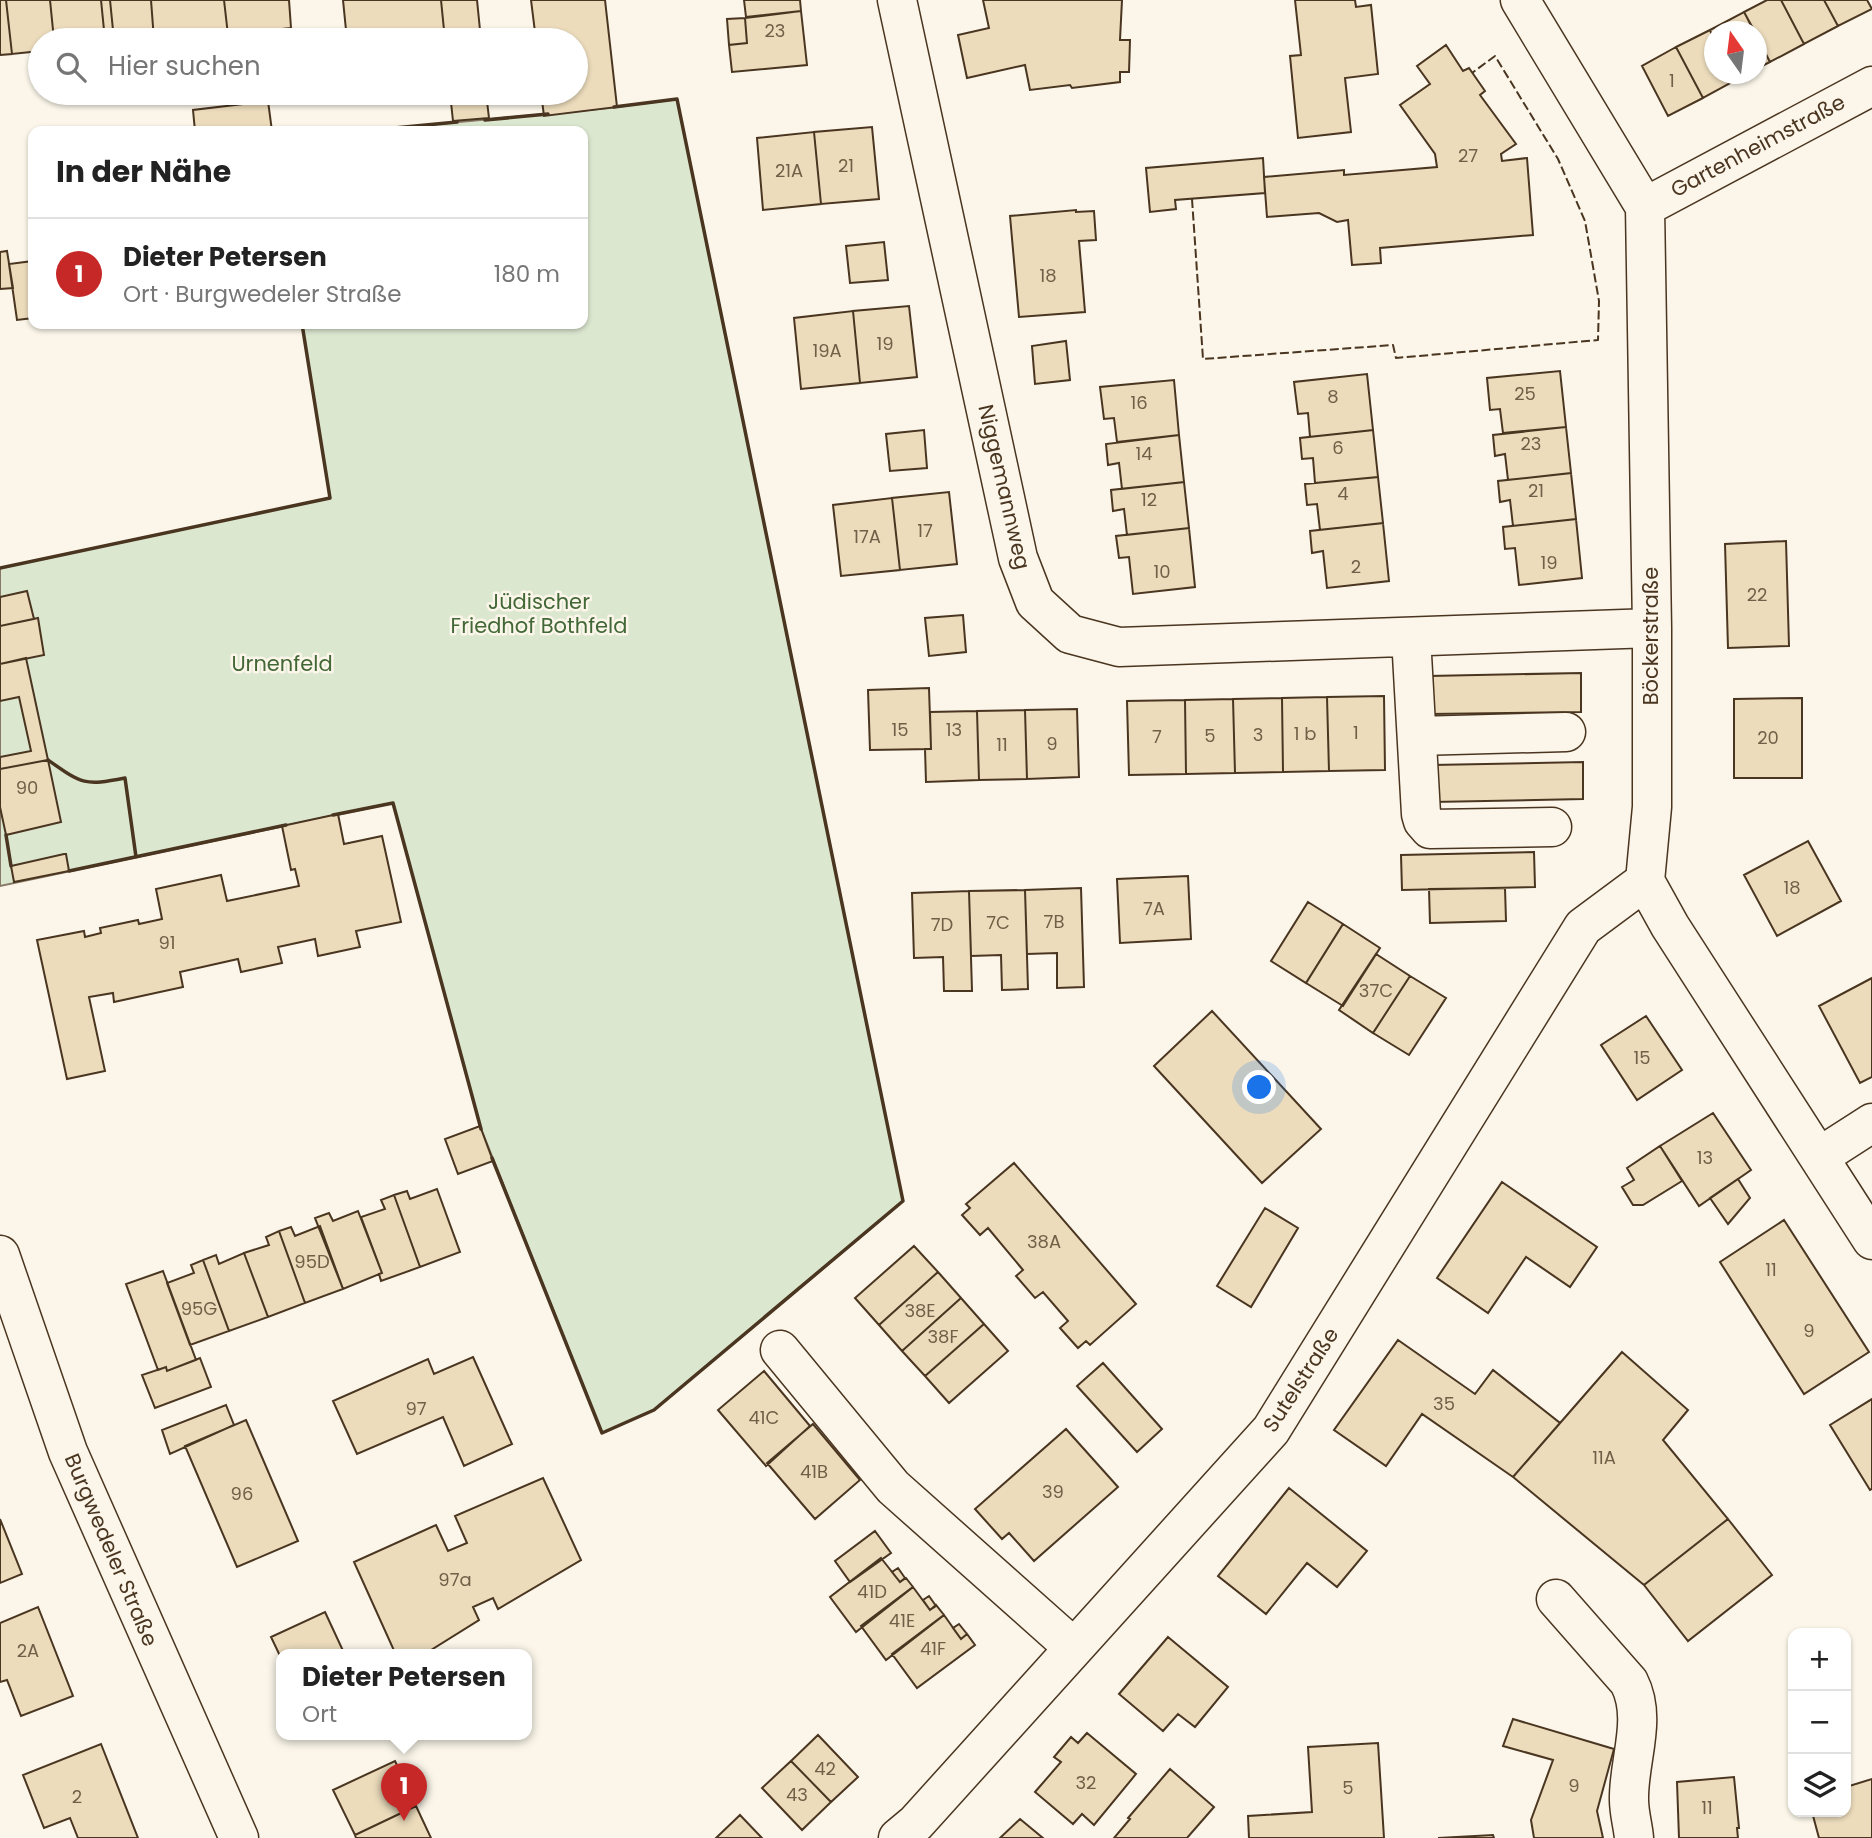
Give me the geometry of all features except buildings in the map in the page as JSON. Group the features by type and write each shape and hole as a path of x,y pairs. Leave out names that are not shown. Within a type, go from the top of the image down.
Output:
{"street":[{"name":"Niggemannweg","path":"897,0 1018,558 1035,602 1070,635 1119,647 1652,628"},
{"path":"1520,0 1645,207"},
{"name":"Gartenheimstraße","path":"1645,207 1872,86"},
{"name":"Böckerstraße","path":"1645,207 1652,628 1652,807 1645,881"},
{"path":"1411,637 1423,821 1430,829 1552,827"},
{"path":"1416,736 1566,732"},
{"path":"1645,881 1670,926 1872,1240"},
{"name":"Sutelstraße","path":"898,1838 916,1823 1271,1430 1583,927 1645,881"},
{"path":"1819,1157 1872,1123"},
{"name":"Burgwedeler Straße","path":"0,1255 68,1452 239,1838"},
{"path":"780,1350 893,1487 1073,1648"},
{"path":"1556,1599 1629,1682 1635,1695 1638,1712 1629,1799 1634,1838"}],"green space":[{"name":"Jüdischer Friedhof Bothfeld","path":"677,99 903,1201 654,1410 602,1433 480,1126 393,803 0,886 0,568 330,498 303,329 588,329 588,126 416,126"}],"fence":[{"path":"1192,199 1203,359 1393,345 1396,358 1598,340 1599,301 1585,221 1558,159 1495,56 1472,73"}],"wall":[{"path":"492,1158 602,1433 654,1410 903,1201 677,99 614,107"},
{"path":"485,120 548,114"},
{"path":"415,126 457,122"},
{"path":"0,568 330,498 303,329"},
{"path":"48,760 84,781 100,782 125,778 136,857"},
{"path":"333,815 393,803 481,1129"},
{"path":"69,871 286,825"},
{"path":"6,835 11,866"}],"place":[{"name":"Dieter Petersen","path":"404,1821"}],"park label":[{"name":"Urnenfeld","path":"282,664"}]}
